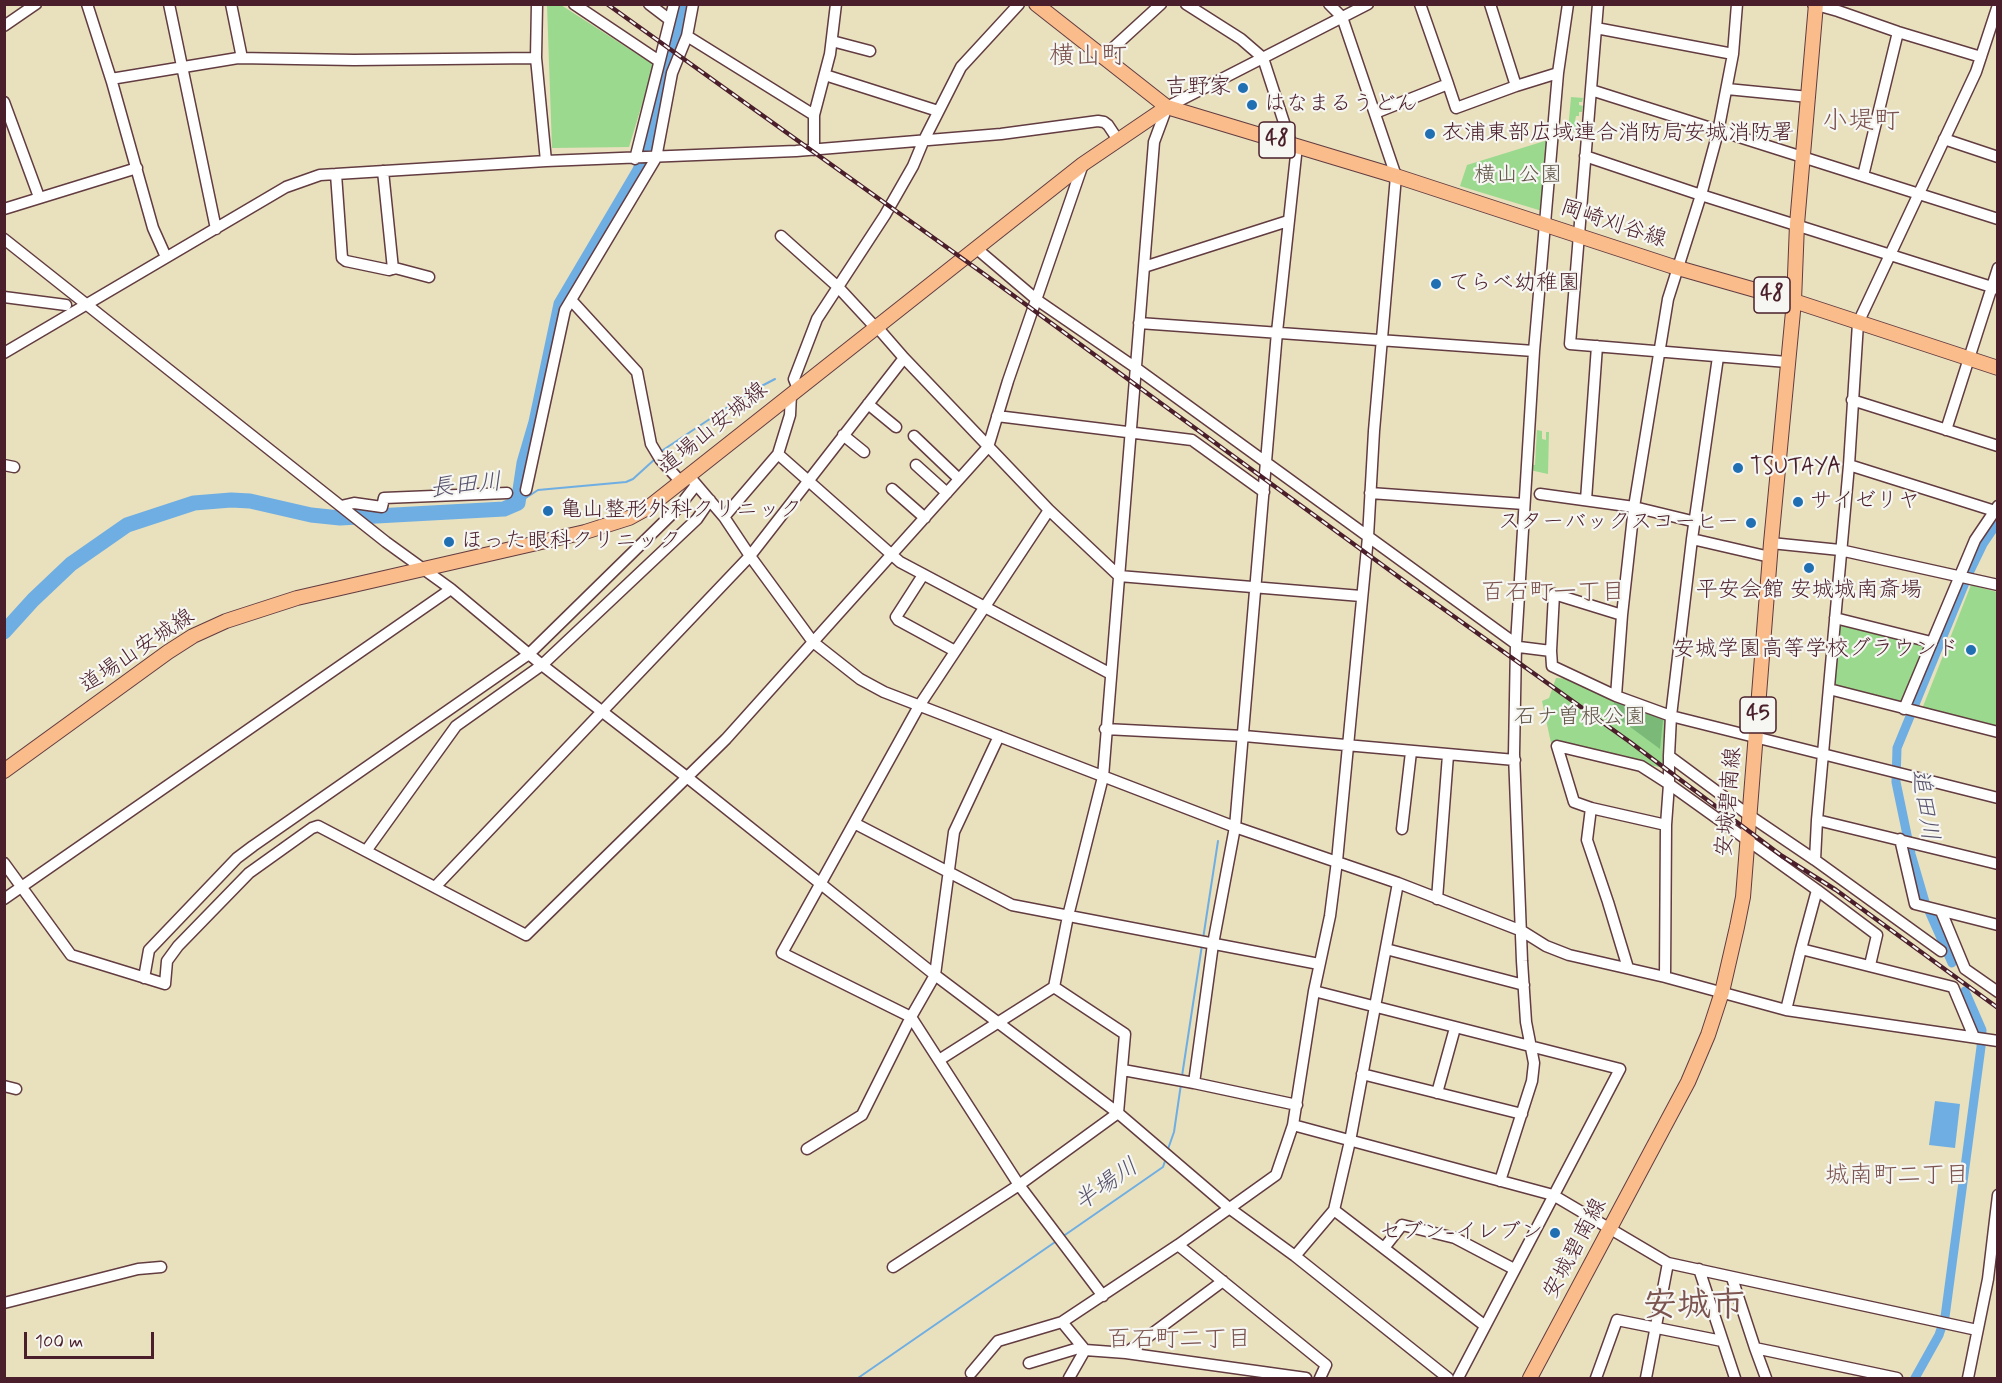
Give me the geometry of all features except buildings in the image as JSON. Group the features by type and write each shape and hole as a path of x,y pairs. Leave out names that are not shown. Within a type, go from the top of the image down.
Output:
{"main road":[{"name":"岡崎刈谷線","path":"1036,4 1102,58 1167,106 1396,176 1580,237 1794,301 1998,368"},
{"name":"安城碧南線","path":"1530,1378 1688,1082 1708,1035 1722,992 1743,897 1794,301 1797,224 1815,5"},
{"name":"道場山安城線","path":"4,771 193,636 226,621 297,598 585,532 629,518 649,507 689,481 794,392 1083,164 1167,106"}],"street":[{"path":"4,26 36,4"},
{"path":"87,4 151,220 165,257"},
{"path":"169,4 216,228"},
{"path":"231,4 242,58"},
{"path":"537,4 536,58 546,161"},
{"path":"574,4 659,61"},
{"path":"649,4 670,20"},
{"path":"637,158 674,4"},
{"path":"526,490 565,310 653,158 672,73 687,36 693,4"},
{"path":"814,150 814,115 832,41 836,4"},
{"path":"724,516 778,453 790,415 794,379 817,319 891,205 913,166 922,142 961,67 1019,4"},
{"path":"1102,58 1161,4"},
{"path":"1186,4 1241,39 1263,58 1294,145 1235,827 1213,944 1194,1083"},
{"path":"971,1372 998,1341 1062,1322 1178,1245 1276,1175 1293,1125 1314,991 1330,916 1337,861 1368,537 1396,176 1342,17 1329,4"},
{"path":"939,1060 1054,987 1068,916 1103,777 1105,729 1154,142 1167,106 1368,4"},
{"path":"1420,4 1456,108 1558,73"},
{"path":"1490,4 1516,86"},
{"path":"1598,4 1570,344 1787,362"},
{"path":"1616,696 1634,507 1668,299 1718,132 1732,54 1737,4"},
{"path":"1815,5 1981,57"},
{"path":"1815,860 1849,465 1858,323 1976,72 1998,5"},
{"path":"1500,1181 1532,1082 1534,1063 1526,1022 1521,931 1515,760 1515,645 1534,351 1558,73 1566,8"},
{"path":"1596,28 1732,54"},
{"path":"1863,176 1898,32"},
{"path":"687,36 814,115"},
{"path":"832,41 870,51"},
{"path":"111,79 242,58 354,60 536,58"},
{"path":"825,75 938,111"},
{"path":"1375,113 1448,84"},
{"path":"1726,89 1809,98"},
{"path":"1591,90 1998,219"},
{"path":"4,102 39,197"},
{"path":"4,353 286,188 320,175 546,161 814,150 1001,134 1098,121 1108,125 1118,140"},
{"path":"1944,140 1998,157"},
{"path":"1585,156 1995,288"},
{"path":"4,863 71,955 165,984 167,961 178,946 249,873 318,826 526,935 726,739 988,447 1030,314 1037,300 1083,164"},
{"path":"4,209 137,168"},
{"path":"383,171 393,269"},
{"path":"336,174 342,258 378,268 429,277"},
{"path":"1144,267 1288,221"},
{"path":"781,236 838,287 1049,510 1119,576 1361,596"},
{"path":"4,239 386,542 452,589 542,665 997,1024 1118,1113 1229,1208 1295,1256 1448,1378"},
{"path":"977,249 1037,300 1136,368 1515,645 1551,651"},
{"path":"1946,430 1995,288 1998,268"},
{"path":"4,297 66,305"},
{"path":"571,300 637,372 651,444 657,455 710,500 724,516 750,556 813,642 860,679 919,706 1103,777 1235,827 1398,883 1521,931 1546,946 1569,955 1665,976 1786,1010 1998,1041"},
{"path":"1139,323 1534,351"},
{"path":"1586,500 1597,346"},
{"path":"1665,976 1666,825 1671,716 1692,539 1718,357"},
{"path":"435,887 750,556 904,358"},
{"path":"1852,400 1998,446"},
{"path":"868,404 896,427"},
{"path":"997,416 1191,440 1264,492"},
{"path":"843,435 864,452"},
{"path":"914,436 959,479"},
{"path":"778,453 891,556 1111,674"},
{"path":"915,465 947,494"},
{"path":"1849,465 1997,510 1975,540 1964,577 1959,581 1935,639 1931,642 1909,710"},
{"path":"144,978 149,950 237,858 529,654 678,508 689,481"},
{"path":"892,489 925,518"},
{"path":"341,506 354,503 382,507 384,498 507,493"},
{"path":"1370,493 1524,504"},
{"path":"1540,494 1634,507 1696,522"},
{"path":"366,851 456,726 542,665 697,519 710,500"},
{"path":"1049,510 919,706 782,952 911,1017 1019,1185 1102,1296"},
{"path":"1692,539 1771,550 1840,550 1998,585"},
{"path":"923,575 896,617 955,651"},
{"path":"4,899 452,589"},
{"path":"1622,615 1554,594 1552,666 1616,696 1671,716 1998,798"},
{"path":"1835,618 1931,642"},
{"path":"1829,689 1998,732"},
{"path":"1105,729 1244,736 1515,760"},
{"path":"807,1149 862,1115 911,1017 935,975 954,832 999,736"},
{"path":"1666,825 1574,802 1557,746 1641,766 1669,784 1877,935 1870,965"},
{"path":"1402,829 1411,752"},
{"path":"1437,900 1448,755"},
{"path":"1669,756 1941,951"},
{"path":"1592,808 1587,840 1628,968"},
{"path":"1817,820 1998,864"},
{"path":"854,822 1012,905 1319,964"},
{"path":"1906,841 1928,908 1965,969 1998,992"},
{"path":"1295,1256 1334,1210 1350,1141 1398,883"},
{"path":"1786,1010 1817,890"},
{"path":"1905,924 1928,908 1998,925"},
{"path":"1386,949 1524,985"},
{"path":"1801,949 1953,987 1979,1038"},
{"path":"1054,987 1125,1034 1118,1113"},
{"path":"1314,991 1620,1069 1458,1378"},
{"path":"1437,1093 1455,1028"},
{"path":"1123,1070 1297,1105"},
{"path":"1362,1074 1522,1114"},
{"path":"893,1267 1019,1185 1118,1113"},
{"path":"1293,1125 1553,1195 1668,1263 1977,1330"},
{"path":"1968,1378 1977,1330 1993,1280 1998,1194"},
{"path":"1334,1210 1484,1325"},
{"path":"1384,1248 1402,1225 1455,1238 1514,1269"},
{"path":"1178,1245 1326,1365 1320,1378"},
{"path":"1646,1378 1668,1263"},
{"path":"4,1303 138,1269 161,1267"},
{"path":"1698,1269 1736,1378"},
{"path":"1732,1278 1766,1378"},
{"path":"1126,1353 1222,1281"},
{"path":"1596,1378 1617,1320 1722,1341"},
{"path":"1062,1322 1083,1349"},
{"path":"1755,1348 1897,1378"},
{"path":"1069,1378 1083,1349"},
{"path":"1029,1363 1083,1349 1304,1378"}],"green space":[{"path":"547,5 561,5 654,65 629,147 552,148"},
{"path":"1571,97 1583,98 1582,102 1579,102 1579,105 1583,106 1582,112 1579,112 1575,121 1581,122 1580,132 1568,131"},
{"name":"横山公園","path":"1548,140 1542,211 1460,186 1467,165"},
{"path":"1537,430 1542,431 1542,439 1546,440 1546,432 1549,432 1548,474 1530,470 1531,465 1535,465"},
{"name":"安城学園高等学校グラウンド","path":"1971,585 1997,592 1997,728 1922,709"},
{"path":"1844,623 1925,644 1926,648 1900,704 1837,687 1834,684 1839,626"},
{"name":"石ナ曽根公園","path":"1556,678 1571,679 1665,719 1664,763 1659,767 1551,743 1542,701 1549,698"},
{"path":"1615,701 1663,720 1660,749 1610,712"}],"water":[{"path":"1935,1101 1960,1104 1955,1148 1929,1145"}],"waterway":[{"name":"長田川","path":"4,632 33,600 71,564 127,525 194,503 250,501 311,515 340,518 504,509 518,503 524,463 536,422 561,304 639,172 650,148 661,92 685,4"},
{"path":"660,452 752,391 775,379"},
{"path":"518,503 538,490 626,482 633,479 655,459"},
{"name":"追田川","path":"1952,963 1925,902 1911,854 1896,782 1897,748 1969,573 1983,544 1998,522"},
{"name":"半場川","path":"1203,939 1218,841"},
{"name":"半場川","path":"1182,1076 1202,945"},
{"name":"追田川","path":"1915,1378 1939,1335 1945,1317 1981,1047 1982,1030 1965,991"},
{"name":"半場川","path":"1168,1149 1174,1132 1181,1084"},
{"name":"半場川","path":"1062,1237 1163,1167 1166,1158"},
{"name":"半場川","path":"858,1378 1058,1240"}],"railway":[{"path":"607,4 1630,742 1782,856 1836,890 1998,1008"}],"place":[{"name":"吉野家","path":"1243,88"},
{"name":"はなまるうどん","path":"1252,105"},
{"name":"衣浦東部広域連合消防局安城消防署","path":"1430,134"},
{"name":"てらべ幼稚園","path":"1436,284"},
{"name":"TSUTAYA","path":"1738,468"},
{"name":"サイゼリヤ","path":"1798,502"},
{"name":"亀山整形外科クリニック","path":"548,511"},
{"name":"スターバックスコーヒー","path":"1751,523"},
{"name":"ほった眼科クリニック","path":"449,542"},
{"name":"平安会館 安城城南斎場","path":"1809,568"},
{"name":"安城学園高等学校グラウンド","path":"1971,650"},
{"name":"セブン-イレブン","path":"1555,1233"}],"district":[{"name":"横山町","path":"1088,58"},
{"name":"小堤町","path":"1861,123"},
{"name":"百石町一丁目","path":"1553,594"},
{"name":"城南町二丁目","path":"1897,1177"},
{"name":"安城市","path":"1694,1308"},
{"name":"百石町二丁目","path":"1179,1341"}]}
